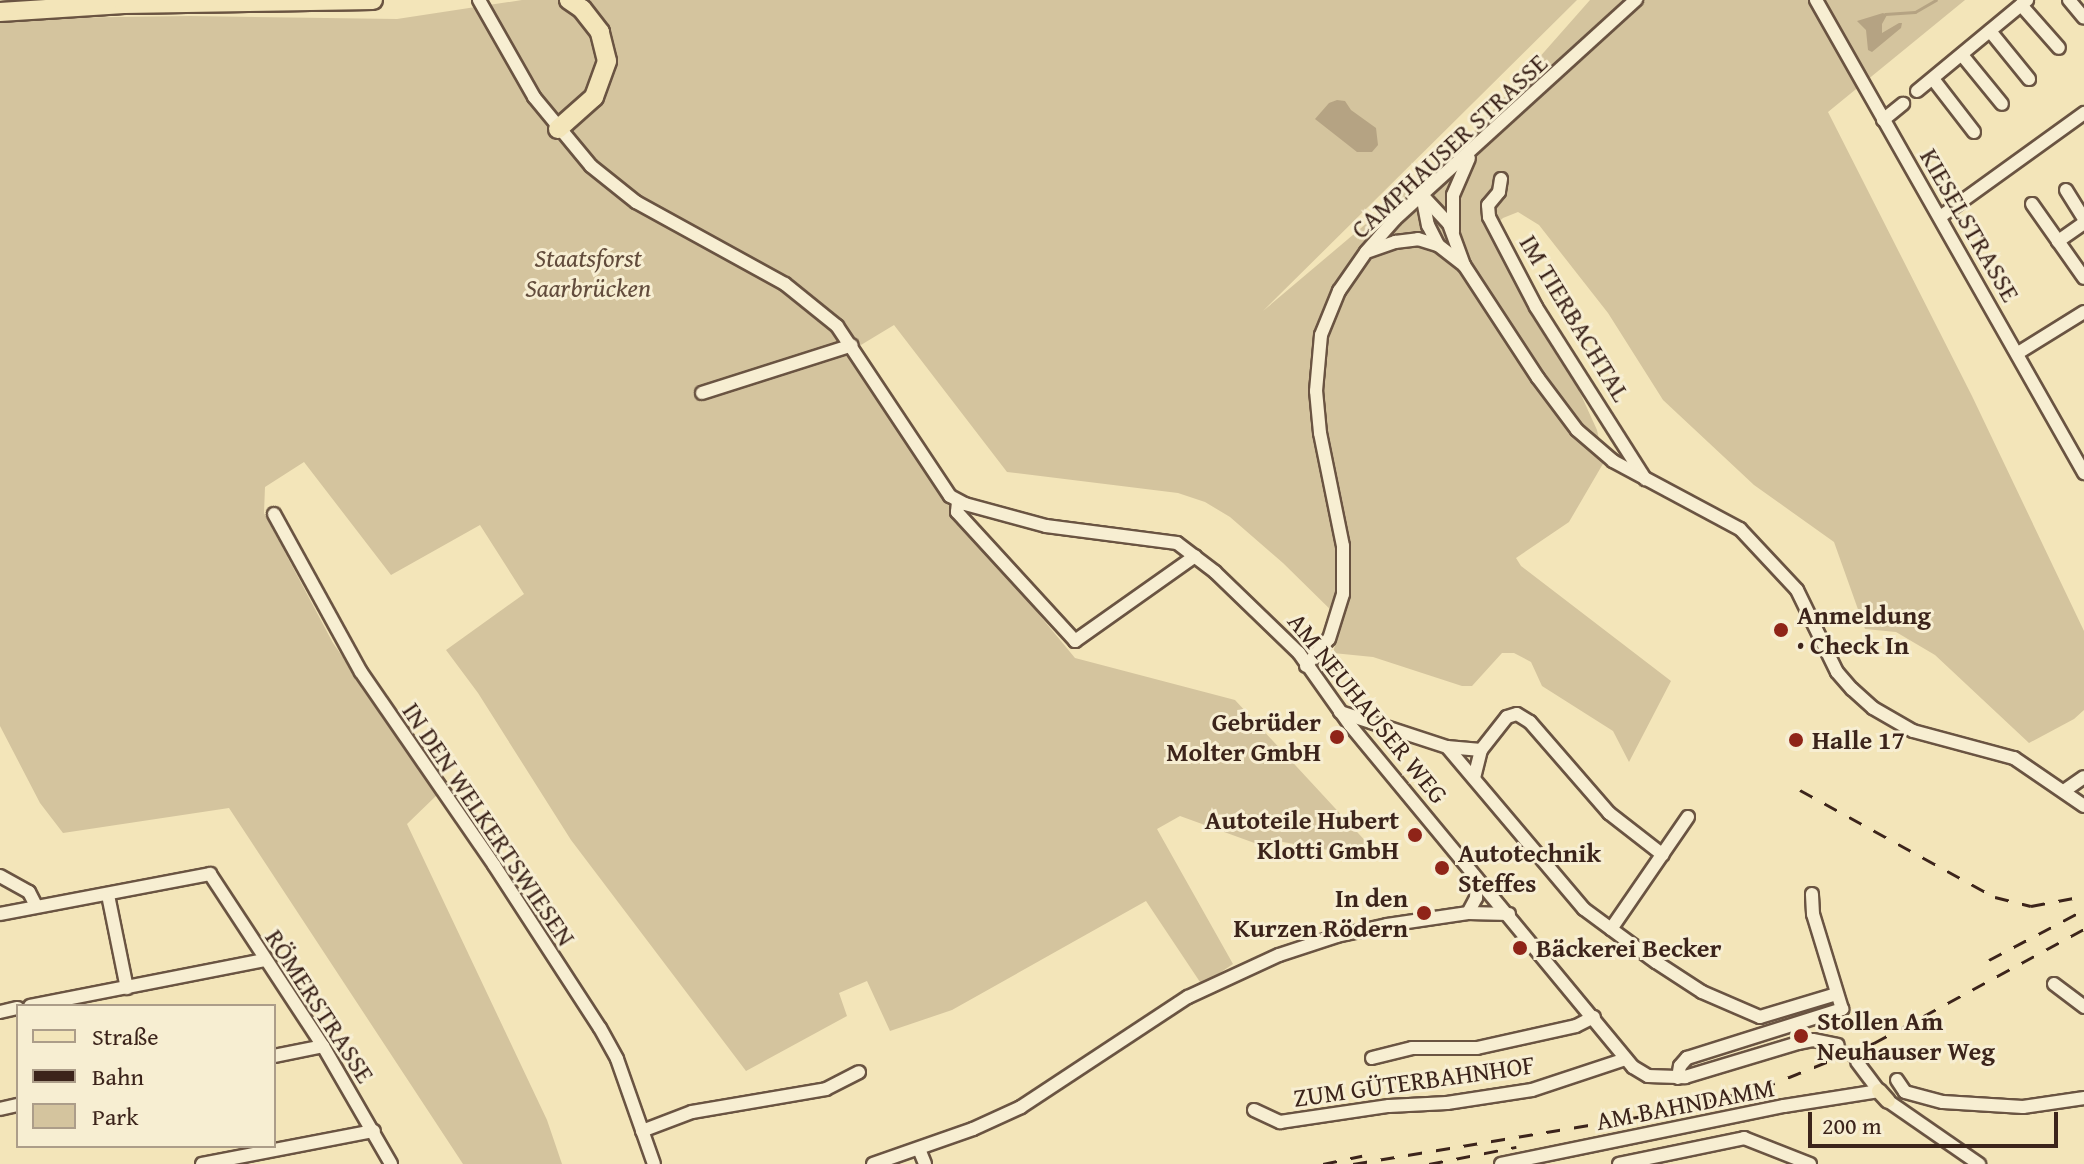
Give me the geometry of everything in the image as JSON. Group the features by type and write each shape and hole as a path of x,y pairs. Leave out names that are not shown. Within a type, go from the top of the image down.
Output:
{"highway":[{"path":"0,12 124,4 373,0"},
{"path":"558,129 594,97 607,61 600,32 582,9 569,0"}],"street":[{"path":"479,0 513,62 558,129 591,166 636,202 785,284 823,311 852,345 933,476 958,502 957,512 1075,641 1195,556"},
{"name":"CAMPHAUSER STRASSE","path":"1306,666 1323,649 1333,629 1344,579 1341,530 1317,412 1318,352 1332,306 1366,252 1422,195 1636,0"},
{"name":"KIESELSTRASSE","path":"1816,0 2084,473"},
{"path":"2069,0 2084,18"},
{"path":"1917,91 2024,3 2059,48"},
{"path":"1990,31 2029,79"},
{"path":"1962,55 2002,104"},
{"path":"1933,79 1974,132"},
{"path":"1883,120 1903,104"},
{"path":"1940,217 2084,113"},
{"path":"1453,234 1453,195 1462,170 1477,145"},
{"name":"IM TIERBACHTAL","path":"1501,179 1499,192 1488,205 1489,217 1536,307 1645,479"},
{"path":"2058,241 2084,221 2066,190"},
{"path":"1422,195 1436,207 1453,234 1464,265 1569,421 1613,461 1724,518 1756,545 1802,598 1837,672 1873,708 1913,731 2014,758 2084,806"},
{"path":"1422,195 1428,225 1438,245 1464,265"},
{"path":"2032,204 2084,278"},
{"path":"1366,252 1409,239 1438,245"},
{"path":"2018,353 2084,312"},
{"path":"702,393 852,345"},
{"name":"AM NEUHAUSER WEG","path":"958,502 1046,526 1164,540 1177,543 1195,556 1285,638 1340,712 1626,1059 1648,1076 1678,1078 1813,1040 1838,1045"},
{"name":"IN DEN WELKERTSWIESEN","path":"274,514 361,672 494,865 600,1028 617,1059 654,1164"},
{"path":"1340,712 1447,747 1481,750"},
{"path":"1474,778 1481,750 1513,714 1530,722 1609,813 1663,855"},
{"path":"1447,747 1584,909 1702,992 1760,1017 1836,994"},
{"path":"2064,791 2084,777"},
{"path":"1611,929 1688,817"},
{"name":"RÖMERSTRASSE","path":"108,895 210,874 323,1046 391,1164"},
{"path":"0,876 29,892 36,906"},
{"path":"1468,913 1476,898 1477,879"},
{"path":"1678,1078 1680,1066 1687,1058 1842,1009 1813,914 1812,894"},
{"path":"0,914 108,895 127,988"},
{"path":"873,1164 919,1149 1021,1107 1188,997 1279,955 1337,936 1468,913 1509,914"},
{"path":"50,1004 91,1000 127,988 265,960"},
{"path":"2054,984 2084,1007"},
{"path":"1372,1058 1412,1048 1477,1048 1576,1026 1594,1017"},
{"path":"276,1056 323,1046"},
{"name":"ZUM GÜTERBAHNHOF","path":"1254,1110 1280,1122 1389,1106 1447,1103 1532,1090 1626,1059"},
{"path":"1857,1062 1884,1096 1979,1164"},
{"path":"642,1131 692,1112 826,1089 859,1072"},
{"path":"1897,1080 1905,1092 1943,1102 2023,1107 2084,1098"},
{"name":"AM BAHNDAMM","path":"1501,1164 1784,1106 1884,1096"},
{"path":"207,1164 374,1131"},
{"path":"1619,1164 1744,1138 1810,1164"},
{"path":"919,1149 925,1164"},
{"path":"1681,1150 1684,1164"}],"green space":[{"name":"Staatsforst Saarbrücken","path":"522,0 1577,0 1263,311 1471,135 1590,0 1965,0 1828,112 1972,396 2084,631 2084,710 2074,719 2029,743 1935,655 1896,632 1865,629 1834,542 1754,485 1663,400 1608,313 1539,225 1518,212 1503,218 1489,231 1577,386 1597,430 1604,462 1569,522 1516,558 1521,566 1671,681 1629,762 1613,731 1542,686 1531,662 1514,653 1502,653 1472,686 1462,686 1373,657 1333,653 1341,620 1230,517 1205,502 1178,493 1007,472 894,325 851,351 939,494 1075,658 1235,700 1383,860 1272,840 1260,845 1180,816 1157,829 1233,964 1202,985 1146,901 952,1010 890,1031 867,981 839,993 847,1016 746,1071 571,840 478,693 446,650 524,594 480,525 391,575 304,462 265,487 264,513 333,643 438,794 407,824 547,1120 562,1164 463,1164 229,808 63,833 40,803 0,726 0,23 50,18 190,16 397,19"}],"shaded area":[{"path":"1883,13 1887,15 1882,24 1882,33 1899,23 1902,23 1901,28 1872,52 1868,50 1866,30 1857,21"},
{"path":"1345,101 1351,110 1376,128 1378,145 1372,152 1357,152 1315,119 1329,103"}],"waterway":[{"path":"1885,14 1915,12 1936,0"}],"tunnel":[{"path":"1838,1045 1857,1062"}],"railway":[{"path":"1800,790 1995,897 2031,906 2084,896"},
{"path":"1989,960 2084,910"},
{"path":"1353,1164 1648,1115 1762,1088 1874,1043 2084,929"},
{"path":"1429,1164 1516,1147"},
{"path":"1323,1164 1362,1156"}],"place":[{"name":"Anmeldung • Check In","path":"1781,630"},
{"name":"Gebrüder Molter GmbH","path":"1337,737"},
{"name":"Halle 17","path":"1796,740"},
{"name":"Autoteile Hubert Klotti GmbH","path":"1415,835"},
{"name":"Autotechnik Steffes","path":"1442,868"},
{"name":"In den Kurzen Rödern","path":"1424,913"},
{"name":"Bäckerei Becker","path":"1520,948"},
{"name":"Stollen Am Neuhauser Weg","path":"1801,1036"}]}
